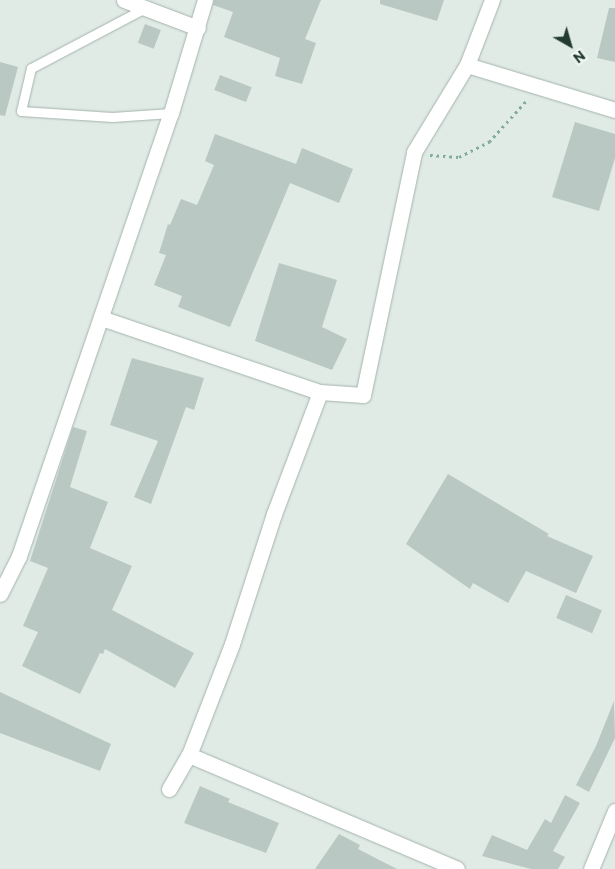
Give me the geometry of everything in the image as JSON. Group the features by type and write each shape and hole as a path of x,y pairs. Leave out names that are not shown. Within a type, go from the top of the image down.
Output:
{"street":[{"path":"124,0 148,6 198,28"},
{"path":"0,594 19,556 171,113 206,0"},
{"path":"100,318 320,392 363,395 414,152 467,65 492,0"},
{"path":"467,65 537,88 615,110"},
{"path":"169,789 189,755 232,644 274,514 320,392"},
{"path":"189,755 457,869"},
{"path":"591,869 615,811"}],"lane":[{"path":"148,6 32,68 21,110 112,117 171,113"}],"path":[{"path":"414,152 459,157 489,142 537,88"}],"building":[{"path":"214,0 321,0 305,39 316,43 302,84 275,76 280,58 224,37 233,12 213,5"},
{"path":"380,0 444,0 437,21 380,4"},
{"path":"609,8 615,8 615,62 597,58"},
{"path":"145,24 161,30 154,49 138,43"},
{"path":"0,62 18,67 5,116 0,115"},
{"path":"220,75 252,87 246,102 214,90"},
{"path":"575,122 615,134 615,158 599,211 552,197"},
{"path":"215,134 296,164 302,148 353,169 339,203 290,183 230,327 178,307 182,296 154,285 166,255 159,253 168,224 170,225 181,199 197,205 214,165 205,161"},
{"path":"279,263 337,280 322,327 347,339 332,370 255,341"},
{"path":"132,358 204,378 194,410 186,407 151,504 134,497 158,441 110,425"},
{"path":"73,427 87,431 70,487 108,502 90,548 132,566 112,610 194,653 175,688 105,649 103,654 100,653 80,694 22,666 38,632 23,626 48,568 30,561"},
{"path":"448,474 549,534 547,536 593,556 576,593 526,571 508,603 473,583 470,589 406,544"},
{"path":"566,595 602,610 592,633 556,618"},
{"path":"0,692 111,744 100,771 0,733"},
{"path":"614,701 615,738 589,792 576,785 596,746"},
{"path":"200,786 230,799 228,802 279,823 266,853 184,823"},
{"path":"565,795 580,803 553,851 565,857 558,869 531,869 482,856 492,835 527,850 545,819 551,823"},
{"path":"339,834 360,845 358,849 397,869 315,869"}]}
